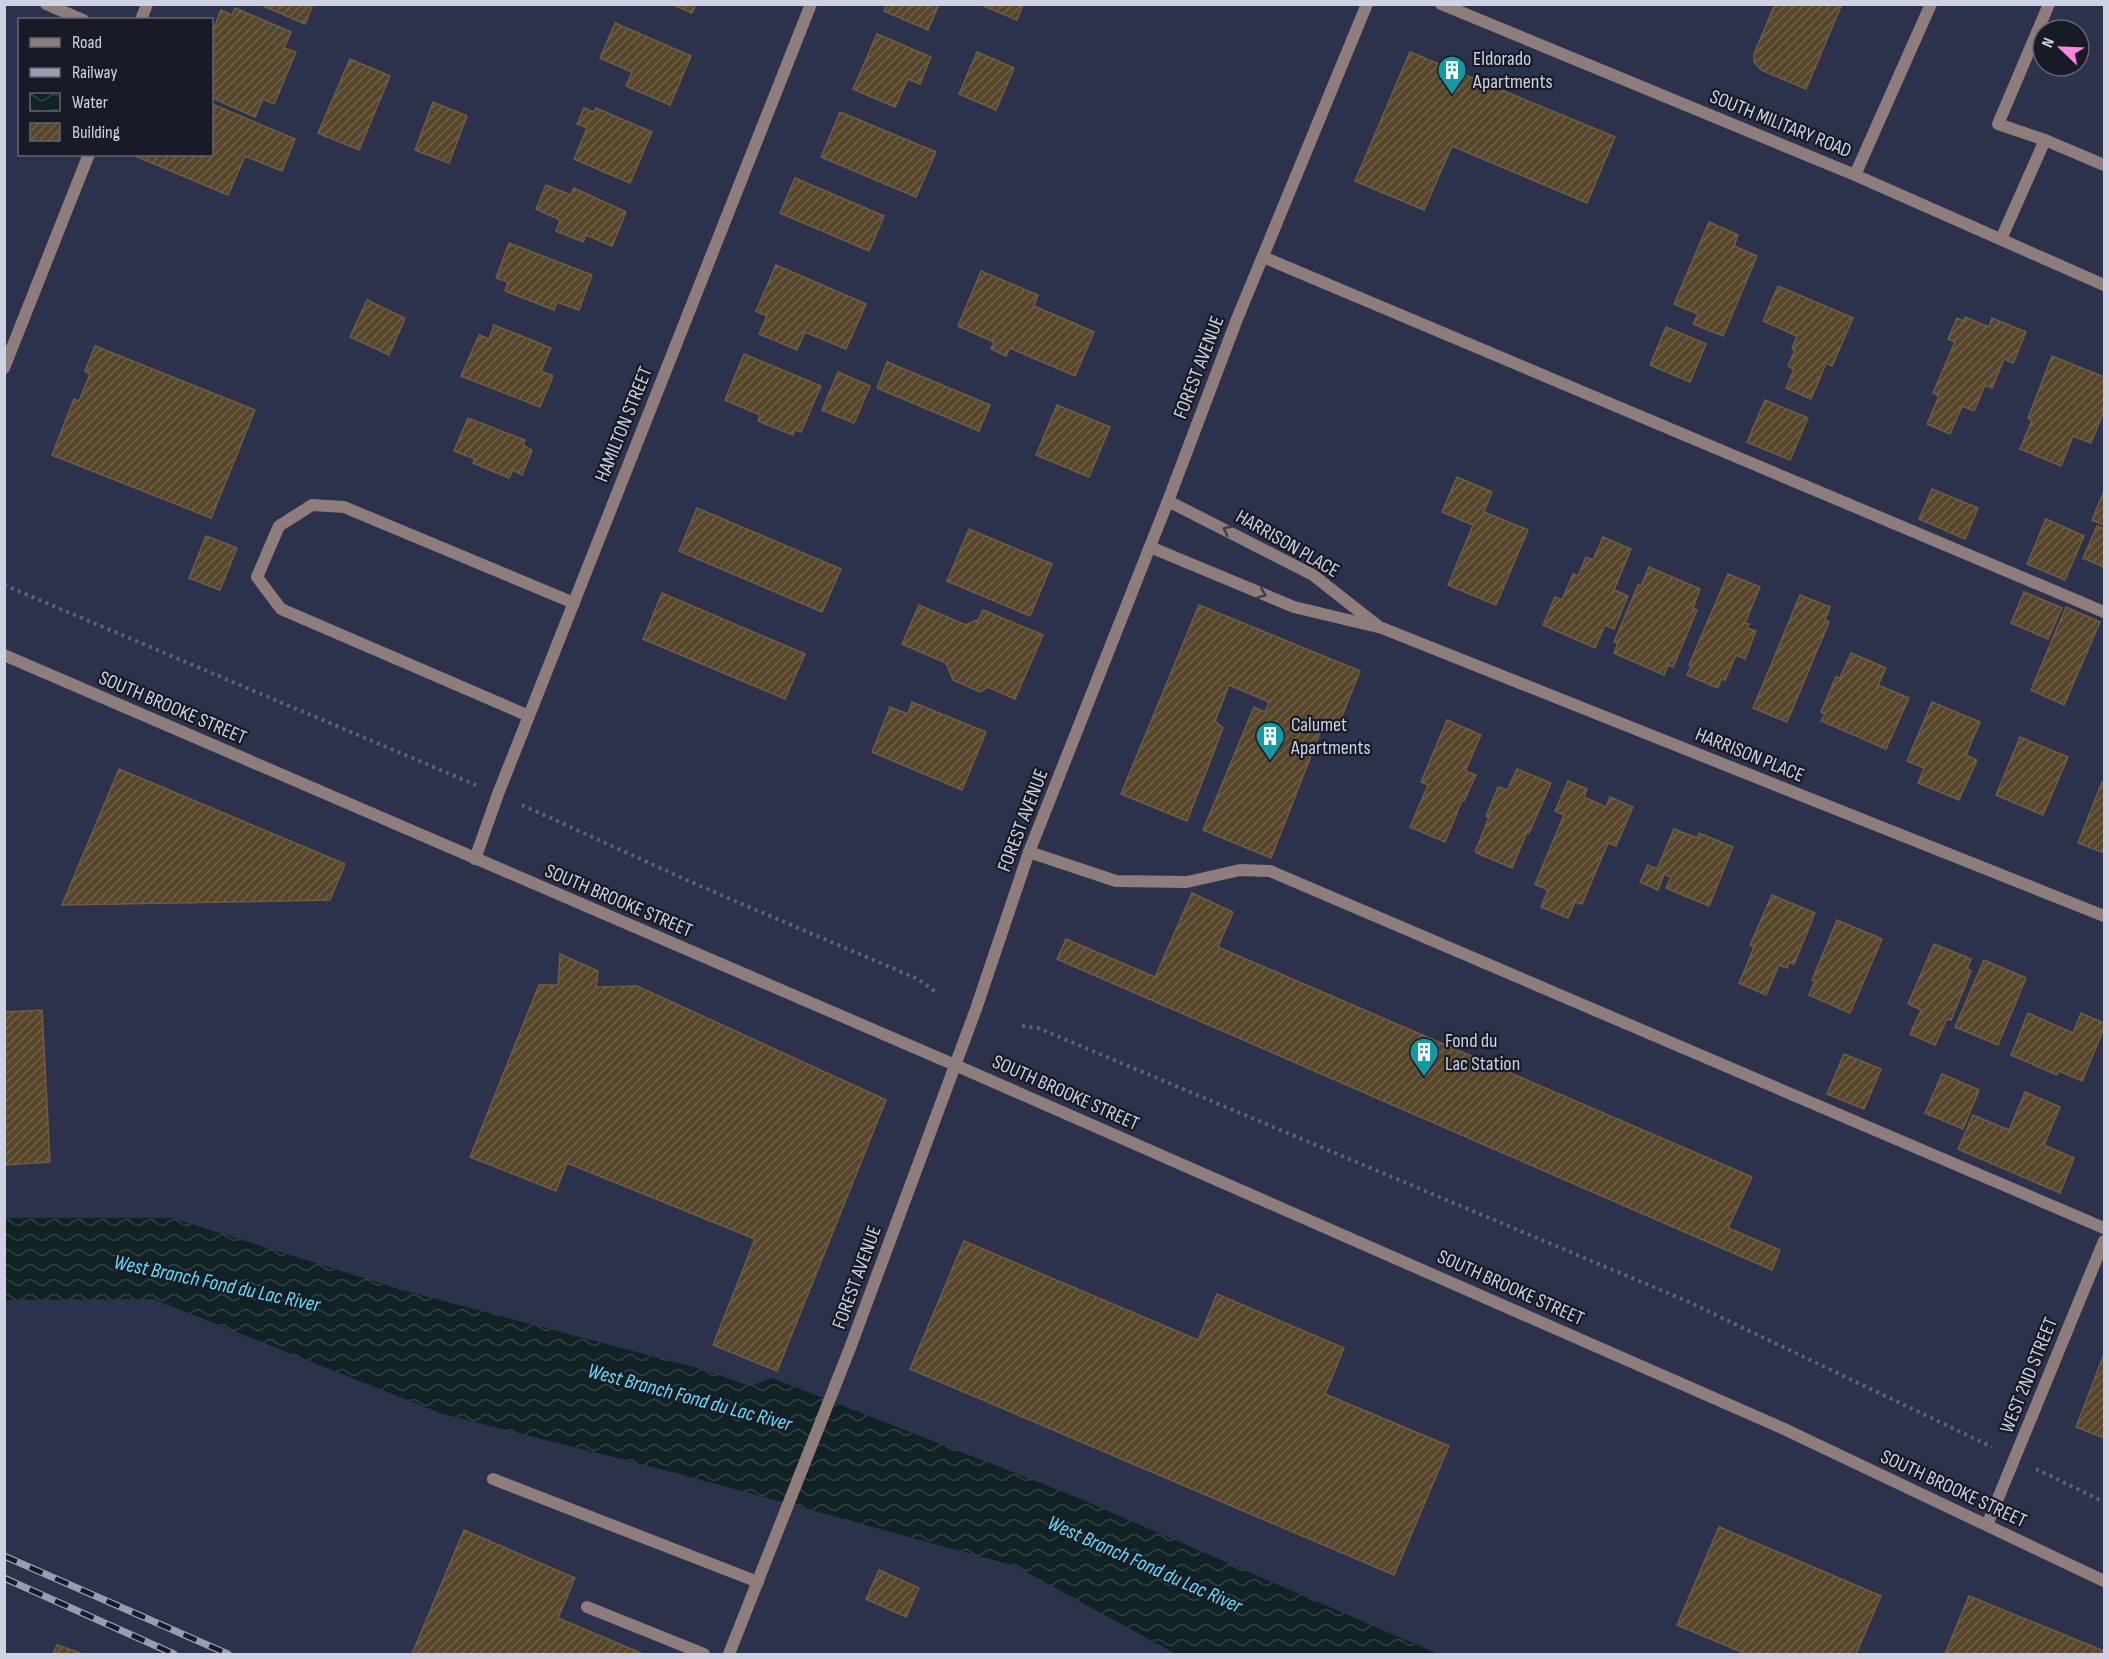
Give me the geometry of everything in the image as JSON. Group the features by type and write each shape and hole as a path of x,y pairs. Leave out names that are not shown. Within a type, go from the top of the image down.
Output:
{"street":[{"path":"46,4 78,18"},
{"name":"HAMILTON STREET","path":"475,859 573,603 811,4"},
{"name":"FOREST AVENUE","path":"729,1654 850,1348 956,1065 1029,852 1263,257 1367,4"},
{"name":"SOUTH MILITARY ROAD","path":"1441,4 1855,175 2104,285"},
{"path":"1855,175 1930,4"},
{"path":"2049,4 1998,124 2045,140 2104,165"},
{"path":"2001,239 2045,140"},
{"path":"4,368 9,343 88,156"},
{"path":"1263,257 2104,612"},
{"name":"HARRISON PLACE","path":"1168,501 1313,575 1382,628"},
{"path":"529,716 281,609 257,577 279,526 312,505 344,507 573,603"},
{"name":"HARRISON PLACE","path":"1150,548 1294,607 1382,628 2104,916"},
{"name":"SOUTH BROOKE STREET","path":"4,655 956,1065 1782,1428 2104,1581"},
{"path":"1029,852 1116,881 1188,882 1240,870 1270,871 2104,1228"},
{"name":"WEST 2ND STREET","path":"1987,1525 2104,1241"},
{"path":"493,1479 758,1582"},
{"path":"587,1607 704,1654"}],"path":[{"path":"1022,1026 1038,1028 1689,1302 2104,1502"}],"water":[{"name":"West Branch Fond du Lac River","path":"5,1218 172,1218 402,1290 701,1369 750,1386 772,1378 1071,1495 1438,1654 1176,1654 1015,1566 676,1473 443,1414 153,1299 5,1300"}],"building":[{"path":"259,4 313,4 305,24"},
{"path":"671,4 696,4 692,13"},
{"path":"887,4 939,4 928,30 884,11"},
{"path":"979,4 1023,4 1017,20"},
{"path":"1775,4 1842,4 1806,89 1761,70 1754,62 1754,54"},
{"path":"235,8 291,32 284,48 296,52 274,104 263,99 255,117 213,98 213,30 221,10 232,15"},
{"path":"615,23 691,56 670,105 626,86 632,72 600,58"},
{"path":"877,34 931,57 920,84 908,79 895,107 853,89"},
{"path":"977,52 1014,68 996,110 959,94"},
{"name":"Eldorado Apartments","path":"1410,52 1615,137 1587,203 1452,146 1424,210 1355,181"},
{"path":"350,59 390,76 359,150 318,133"},
{"path":"433,102 467,116 449,163 415,150"},
{"path":"213,104 295,139 282,171 245,156 228,195 135,156 213,156"},
{"path":"584,108 594,112 596,108 652,132 630,183 574,159 587,128 577,124"},
{"path":"840,112 936,152 916,197 821,157"},
{"path":"795,178 884,216 869,251 780,213"},
{"path":"546,185 571,195 574,188 626,212 612,246 586,235 583,242 556,231 560,220 536,209"},
{"path":"1709,222 1738,235 1734,246 1757,256 1723,336 1693,324 1698,314 1674,304"},
{"path":"509,243 592,275 579,310 557,302 554,310 505,291 508,282 496,278"},
{"path":"776,265 866,304 846,349 805,332 797,350 759,334 767,316 756,311"},
{"path":"981,271 1038,295 1034,306 1094,332 1075,376 1010,348 1006,356 991,349 994,342 958,326"},
{"path":"1778,286 1853,318 1832,366 1826,363 1811,399 1786,388 1794,369 1788,366 1795,350 1792,349 1797,336 1763,321"},
{"path":"367,300 405,318 389,355 350,337"},
{"path":"1965,317 1989,327 1992,318 2026,332 2013,363 2004,359 1992,388 1985,385 1974,411 1962,406 1950,434 1927,424 1939,396 1933,393 1955,342 1948,339 1957,318 1963,321"},
{"path":"494,325 551,348 541,371 553,376 540,407 461,376 479,335 489,339"},
{"path":"1666,327 1706,344 1690,382 1650,365"},
{"path":"95,346 255,410 211,518 52,455 74,399 79,401 90,374 85,371"},
{"path":"744,354 821,386 801,432 795,430 793,435 758,421 760,415 725,400"},
{"path":"2052,356 2104,377 2104,410 2091,443 2073,436 2061,466 2020,449 2032,420 2028,418"},
{"path":"887,362 990,405 979,431 877,388"},
{"path":"838,372 870,386 854,423 822,410"},
{"path":"1765,400 1808,418 1790,460 1747,442"},
{"path":"1057,405 1110,427 1089,477 1036,455"},
{"path":"468,418 525,440 523,445 532,450 522,475 513,470 509,478 473,463 475,459 454,451"},
{"path":"1457,477 1492,492 1484,512 1528,530 1496,605 1448,585 1473,525 1442,512"},
{"path":"1932,489 1978,508 1965,539 1919,519"},
{"path":"2104,491 2104,525 2092,520"},
{"path":"697,508 841,569 822,612 679,551"},
{"path":"2046,519 2084,536 2065,580 2027,564"},
{"path":"2097,526 2104,529 2104,567 2083,558"},
{"path":"969,529 1052,564 1030,616 947,581"},
{"path":"206,536 237,548 220,590 189,578"},
{"path":"1603,537 1631,549 1614,590 1628,596 1614,629 1605,625 1595,648 1543,625 1555,597 1562,600 1573,574 1578,576 1586,557 1593,560"},
{"path":"1649,567 1700,589 1693,608 1697,610 1673,667 1668,665 1664,675 1614,653 1618,643 1614,642 1638,585 1641,586"},
{"path":"1728,574 1760,587 1745,623 1749,624 1747,628 1756,631 1745,659 1736,655 1725,680 1721,679 1718,688 1687,675 1691,666 1689,665"},
{"path":"2024,592 2062,608 2048,639 2011,623"},
{"path":"662,593 805,654 785,699 643,639"},
{"path":"1800,595 1830,607 1825,620 1829,622 1787,722 1753,708"},
{"path":"919,605 966,625 976,620 977,622 983,610 1043,635 1015,699 988,687 980,692 953,680 946,663 902,644"},
{"name":"Calumet Apartments","path":"1199,605 1360,671 1336,731 1323,725 1271,858 1203,830 1254,707 1265,712 1269,702 1229,685 1215,721 1223,728 1187,821 1121,794"},
{"path":"2066,607 2100,622 2064,705 2031,690"},
{"path":"1851,653 1886,668 1878,685 1909,698 1886,749 1821,721 1825,714 1821,712 1836,677 1840,678"},
{"path":"912,702 986,732 962,790 872,752 890,707 908,714"},
{"path":"1932,702 1980,722 1966,755 1977,760 1959,800 1918,783 1924,768 1907,761"},
{"path":"1447,720 1481,735 1465,771 1476,775 1464,801 1462,800 1445,842 1410,827 1428,785 1421,782"},
{"path":"2020,737 2068,757 2043,815 1996,795"},
{"path":"119,769 345,864 330,900 62,905"},
{"path":"1517,769 1551,783 1512,868 1475,852 1498,787 1507,790"},
{"path":"1568,781 1587,789 1584,797 1606,807 1610,797 1633,807 1616,846 1608,843 1582,904 1575,902 1568,918 1541,907 1548,890 1535,884 1564,815 1555,811"},
{"path":"2102,782 2104,783 2104,853 2078,843"},
{"path":"1674,829 1697,838 1699,833 1733,847 1709,906 1666,888 1671,877 1664,874 1658,890 1640,882 1648,865 1657,869"},
{"name":"Fond du Lac Station","path":"1192,893 1233,912 1218,947 1752,1177 1728,1228 1780,1250 1772,1270 1057,959 1066,939 1155,977"},
{"path":"1772,895 1815,913 1794,964 1789,962 1787,968 1779,965 1766,995 1739,983 1754,947 1750,945"},
{"path":"1837,920 1882,939 1850,1013 1809,995 1815,981 1812,980"},
{"path":"1934,944 1971,959 1967,969 1971,971 1951,1020 1947,1019 1935,1045 1910,1034 1921,1010 1908,1004"},
{"path":"560,954 598,971 596,987 637,986 886,1100 777,1371 713,1345 755,1239 567,1163 556,1191 470,1157 539,985 558,985"},
{"path":"1984,960 2026,978 1998,1045 1955,1027"},
{"path":"42,1010 50,1162 4,1165 4,1012"},
{"path":"2028,1013 2073,1033 2081,1013 2104,1023 2082,1081 2059,1071 2057,1075 2011,1055"},
{"path":"1844,1054 1881,1069 1864,1109 1827,1094"},
{"path":"1942,1074 1979,1090 1963,1129 1925,1113"},
{"path":"2025,1092 2060,1107 2044,1145 2074,1158 2060,1193 1958,1149 1973,1115 2009,1130"},
{"path":"964,1241 1198,1340 1217,1294 1344,1348 1325,1394 1449,1446 1394,1575 910,1369"},
{"path":"2104,1354 2104,1438 2076,1427"},
{"path":"1719,1527 1881,1596 1856,1654 1746,1654 1677,1625"},
{"path":"464,1530 575,1578 558,1618 643,1654 412,1654"},
{"path":"879,1570 919,1588 906,1617 866,1599"},
{"path":"1969,1596 2104,1651 2104,1654 1945,1654"},
{"path":"57,1645 83,1654 53,1654"}],"railway":[{"path":"4,1556 228,1654"},
{"path":"4,1578 174,1654"}],"place":[{"name":"Eldorado Apartments","path":"1452,96"},
{"name":"Calumet Apartments","path":"1270,762"},
{"name":"Fond du Lac Station","path":"1424,1078"}]}
